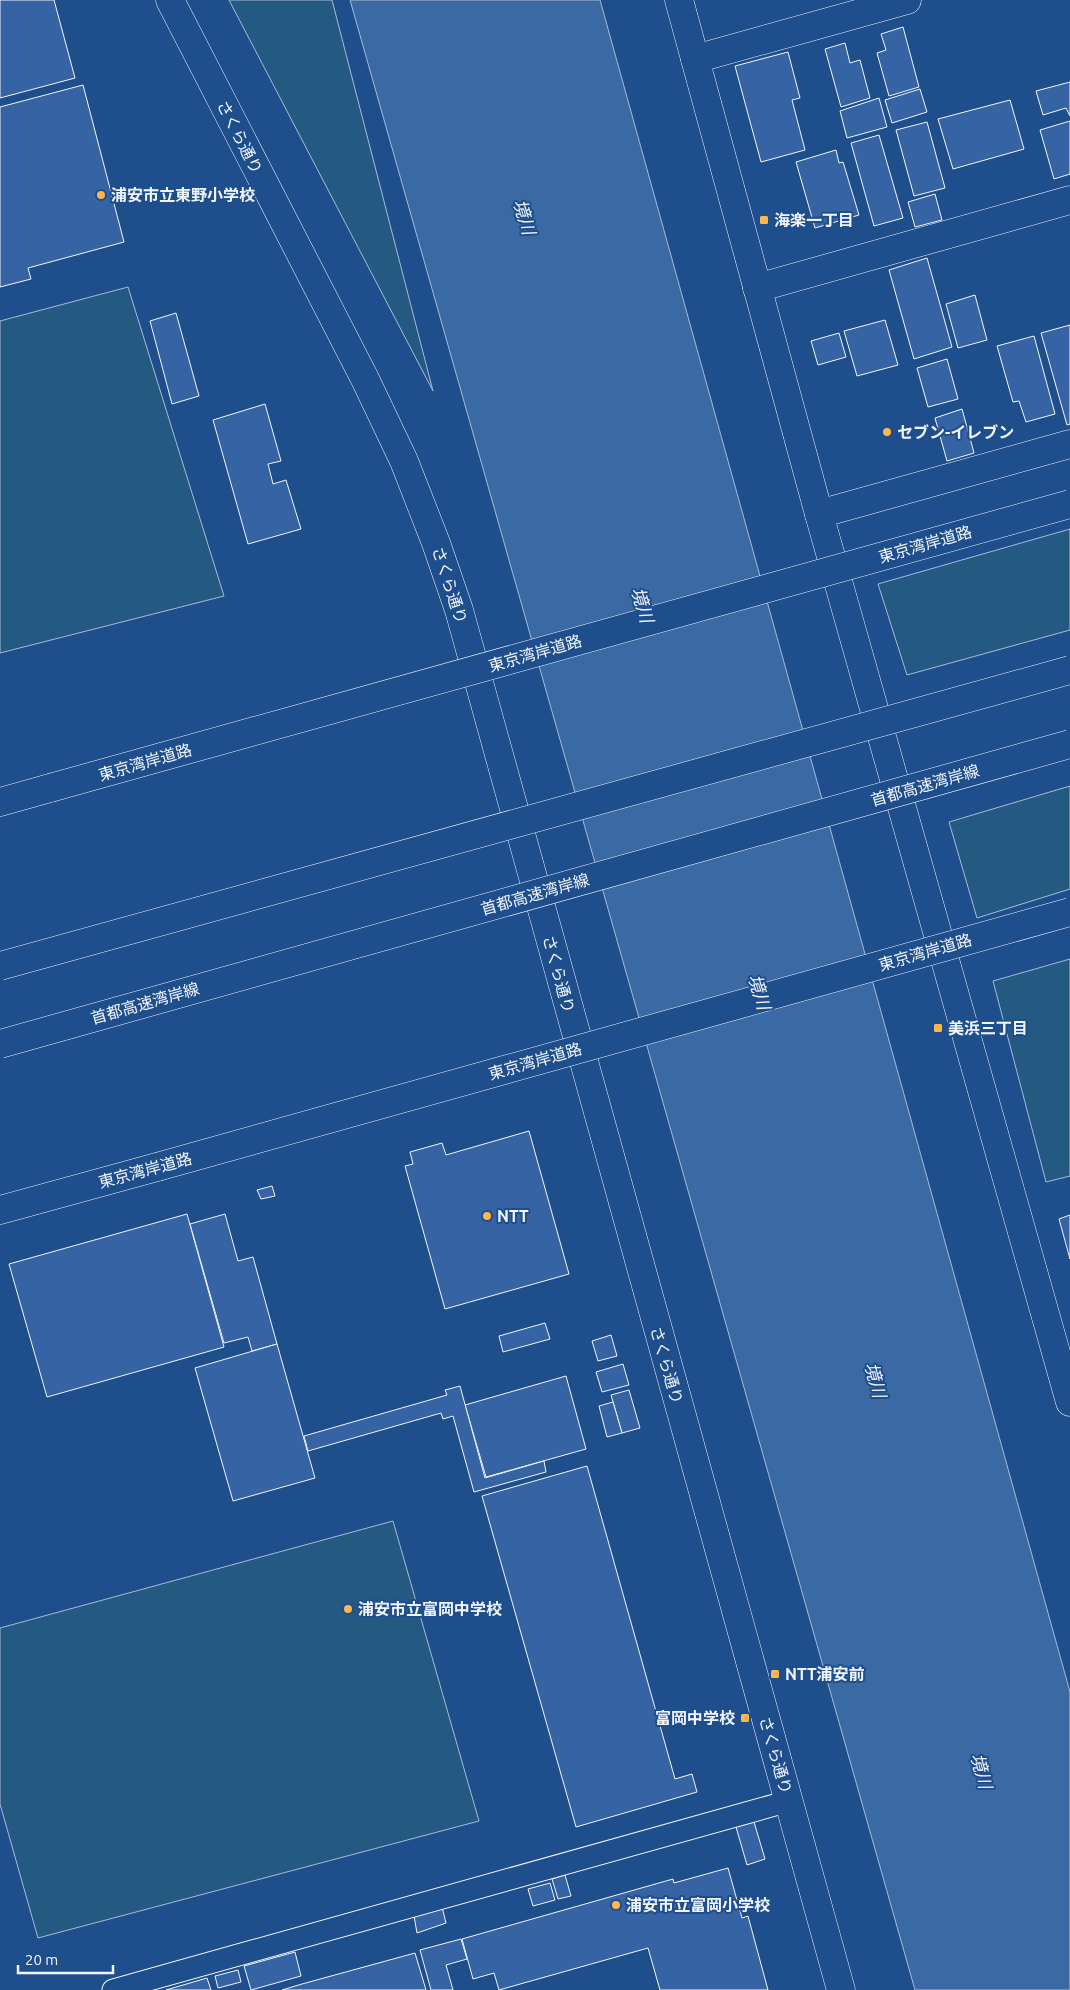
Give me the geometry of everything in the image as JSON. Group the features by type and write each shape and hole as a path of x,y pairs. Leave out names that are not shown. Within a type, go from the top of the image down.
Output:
{"main road":[{"name":"さくら通り","path":"170,0 366,378 404,462 436,542 459,610 841,1990"},
{"path":"679,0 819,514 1070,1402"},
{"path":"695,59 907,0"},
{"path":"757,288 1070,200"},
{"path":"819,514 1070,444"},
{"name":"東京湾岸道路","path":"0,802 1070,504"},
{"path":"0,966 1070,670"},
{"name":"首都高速湾岸線","path":"0,1044 1070,744"},
{"name":"東京湾岸道路","path":"0,1210 1070,912"}],"street":[{"path":"113,1990 789,1801"}],"shaded area":[{"path":"229,0 332,0 433,391"},
{"path":"128,287 224,596 0,653 0,321"},
{"path":"1070,529 1070,630 907,675 878,584"},
{"path":"1070,786 1070,889 977,918 949,822"},
{"path":"1070,959 1070,1176 1046,1182 993,981"},
{"path":"393,1521 479,1821 38,1938 0,1804 0,1628"}],"water":[{"name":"境川","path":"350,0 600,0 1070,1692 1070,1990 915,1990"}],"building":[{"path":"0,0 54,0 75,78 0,98"},
{"path":"903,27 919,87 889,96 877,53 886,50 881,34"},
{"path":"845,43 850,63 860,60 870,98 841,107 825,49"},
{"path":"788,52 800,98 792,100 805,150 761,162 735,66"},
{"path":"1070,82 1070,116 1066,108 1043,115 1036,91"},
{"path":"83,85 124,242 28,268 31,279 0,287 0,107"},
{"path":"920,89 927,112 892,123 885,100"},
{"path":"879,98 887,127 847,138 840,111"},
{"path":"1010,100 1024,149 953,169 938,119"},
{"path":"1070,121 1070,174 1054,179 1040,130"},
{"path":"927,122 945,188 914,196 896,130"},
{"path":"879,135 903,218 874,226 851,143"},
{"path":"836,150 839,163 843,162 859,215 815,228 796,162"},
{"path":"935,194 942,220 915,227 908,202"},
{"path":"927,258 952,347 914,359 889,270"},
{"path":"975,295 987,340 958,348 946,304"},
{"path":"176,313 199,396 172,404 150,321"},
{"path":"885,320 898,365 857,376 844,331"},
{"path":"1070,325 1070,424 1067,425 1041,333"},
{"path":"839,333 846,357 818,365 811,341"},
{"path":"1034,336 1055,414 1026,422 1019,401 1013,402 997,346"},
{"path":"947,359 958,399 928,407 917,368"},
{"path":"265,404 281,461 268,464 273,484 286,480 301,529 248,544 213,420"},
{"path":"962,409 974,453 947,461 935,418"},
{"path":"529,1131 569,1274 445,1309 405,1166 413,1164 410,1152 442,1143 446,1155"},
{"path":"272,1186 275,1196 261,1199 257,1190"},
{"path":"187,1214 224,1347 47,1397 9,1264"},
{"path":"225,1214 238,1261 253,1257 277,1344 252,1351 248,1337 224,1343 190,1224"},
{"path":"1070,1215 1070,1259 1059,1219"},
{"path":"545,1323 550,1339 503,1352 499,1336"},
{"path":"611,1335 617,1356 598,1361 592,1341"},
{"path":"277,1344 315,1478 233,1501 195,1368"},
{"path":"623,1364 629,1385 602,1392 596,1372"},
{"path":"566,1376 586,1449 486,1477 465,1405"},
{"path":"460,1386 485,1478 544,1461 546,1472 474,1492 453,1416 443,1419 441,1413 308,1451 304,1436 447,1395 445,1390"},
{"path":"629,1390 640,1428 622,1433 611,1395"},
{"path":"613,1402 622,1433 607,1437 599,1406"},
{"path":"587,1466 675,1779 692,1774 697,1792 576,1827 482,1496"},
{"path":"754,1822 765,1859 747,1865 736,1827"},
{"path":"728,1868 742,1918 748,1916 768,1990 660,1990 648,1948 499,1990 494,1973 473,1979 462,1939 673,1879 674,1883"},
{"path":"565,1875 571,1896 558,1899 552,1879"},
{"path":"550,1883 555,1900 533,1906 528,1889"},
{"path":"442,1907 446,1923 417,1933 414,1916"},
{"path":"461,1939 467,1959 446,1965 453,1990 431,1990 420,1950"},
{"path":"295,1952 301,1976 251,1990 244,1966"},
{"path":"415,1953 426,1990 282,1990 302,1984"},
{"path":"238,1970 241,1982 218,1988 215,1976"},
{"path":"207,1978 211,1990 166,1990"}],"place":[{"name":"浦安市立東野小学校","path":"101,195"},
{"name":"海楽一丁目","path":"764,220"},
{"name":"セブン-イレブン","path":"887,432"},
{"name":"美浜三丁目","path":"938,1028"},
{"name":"NTT","path":"487,1216"},
{"name":"浦安市立富岡中学校","path":"348,1609"},
{"name":"NTT浦安前","path":"775,1674"},
{"name":"富岡中学校","path":"745,1718"},
{"name":"浦安市立富岡小学校","path":"616,1905"}]}
